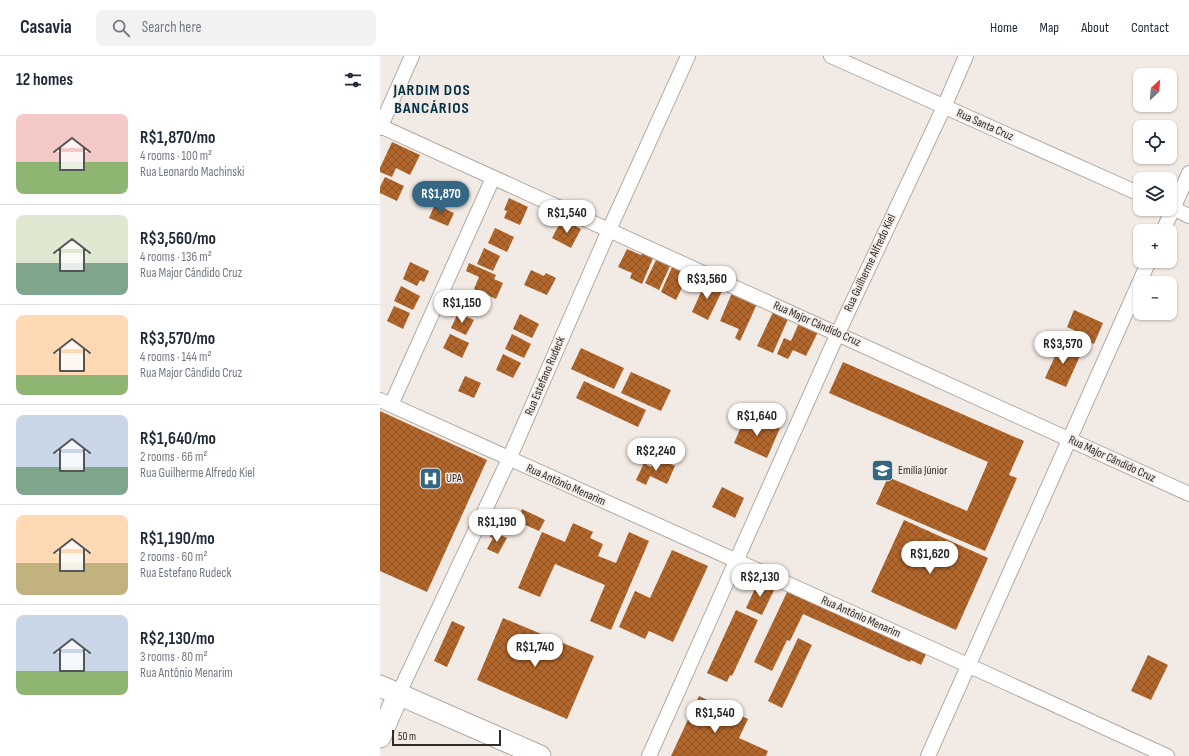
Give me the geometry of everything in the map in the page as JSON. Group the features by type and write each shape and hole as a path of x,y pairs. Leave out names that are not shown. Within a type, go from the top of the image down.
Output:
{"main road":[{"path":"380,737 389,691 540,756"}],"street":[{"path":"380,127 412,56"},
{"name":"Rua Estefano Rudeck","path":"389,691 509,459 609,230 688,56"},
{"name":"Rua Santa Cruz","path":"831,56 1133,191"},
{"name":"Rua Guilherme Alfredo Kiel","path":"650,756 838,333 944,107 966,56"},
{"name":"Rua Major Cândido Cruz","path":"380,127 838,333 1189,494"},
{"path":"1177,196 1189,172"},
{"path":"385,403 493,178"},
{"path":"1177,211 1189,216"},
{"path":"928,756 1146,268"},
{"name":"Rua Antônio Menarim","path":"385,403 969,665 1167,756"}],"building":[{"path":"392,142 420,155 410,175 396,168 392,177 380,172 380,168"},
{"path":"385,177 404,186 397,201 380,193 380,187"},
{"path":"509,198 528,207 520,225 504,218 507,211 504,210"},
{"path":"435,204 454,213 448,226 429,218"},
{"path":"566,221 581,229 571,248 552,238 560,223 564,225"},
{"path":"495,228 514,237 507,252 488,243"},
{"path":"484,248 500,256 493,271 477,264"},
{"path":"627,249 641,255 643,251 654,256 642,284 630,278 632,273 618,267"},
{"path":"656,260 670,266 659,290 645,283"},
{"path":"410,262 429,271 424,282 420,280 417,286 403,279"},
{"path":"469,263 496,275 494,279 503,283 496,299 474,289 479,277 466,271"},
{"path":"672,267 688,275 676,300 661,292"},
{"path":"531,270 544,276 546,273 556,278 547,295 524,285"},
{"path":"706,281 723,289 708,320 692,312"},
{"path":"401,286 420,296 413,310 394,301"},
{"path":"466,291 486,301 479,315 459,306"},
{"path":"732,293 757,304 740,341 735,338 739,329 720,321"},
{"path":"394,306 410,313 403,329 387,321"},
{"path":"1074,310 1103,323 1094,344 1080,338 1082,334 1067,327"},
{"path":"773,312 788,319 773,353 757,346"},
{"path":"458,313 474,320 466,335 451,328"},
{"path":"520,314 539,324 532,338 513,329"},
{"path":"799,323 818,332 806,356 793,350 788,359 777,354 784,338 791,341"},
{"path":"450,334 469,343 462,358 443,348"},
{"path":"512,334 531,344 524,358 505,349"},
{"path":"1062,341 1075,346 1072,353 1080,356 1066,387 1045,378"},
{"path":"581,348 624,368 614,389 571,369"},
{"path":"503,354 521,363 513,378 496,370"},
{"path":"843,362 1024,441 1009,475 1017,478 985,551 876,504 888,477 967,511 988,462 829,393"},
{"path":"631,372 671,390 661,411 621,393"},
{"path":"465,376 481,383 474,398 458,391"},
{"path":"584,381 646,410 638,427 576,398"},
{"name":"UPA","path":"380,411 487,460 427,592 380,571"},
{"path":"744,420 759,427 762,420 780,428 767,458 734,443"},
{"path":"655,457 675,466 667,484 650,476 646,485 636,480 644,463 651,467"},
{"path":"722,487 744,498 735,518 712,507"},
{"path":"522,509 545,520 539,531 521,523 523,517 519,515"},
{"path":"904,520 988,558 956,630 871,592"},
{"path":"573,523 593,532 590,538 603,544 598,556 616,563 629,532 649,541 611,630 590,621 605,585 555,564 540,597 518,588 542,532 565,542"},
{"path":"493,531 507,538 498,554 487,549 493,538 490,537"},
{"path":"672,550 708,566 673,642 649,631 645,639 619,627 635,591 650,598"},
{"path":"759,580 775,588 762,615 746,608"},
{"path":"788,590 927,652 921,665 911,660 910,662 803,614 790,641 787,640 772,671 754,662"},
{"path":"736,610 758,620 732,676 730,675 727,682 707,673"},
{"path":"503,618 594,656 567,719 477,680"},
{"path":"452,621 465,627 447,667 434,661"},
{"path":"798,638 812,645 782,708 768,701"},
{"path":"1148,655 1168,665 1151,700 1131,691"},
{"path":"699,696 748,719 739,738 768,751 766,756 671,756"}],"place":[{"name":"Emília Júnior","path":"882,470"},
{"name":"UPA","path":"430,478"}],"district":[{"name":"JARDIM DOS BANCÁRIOS","path":"432,99"}]}
